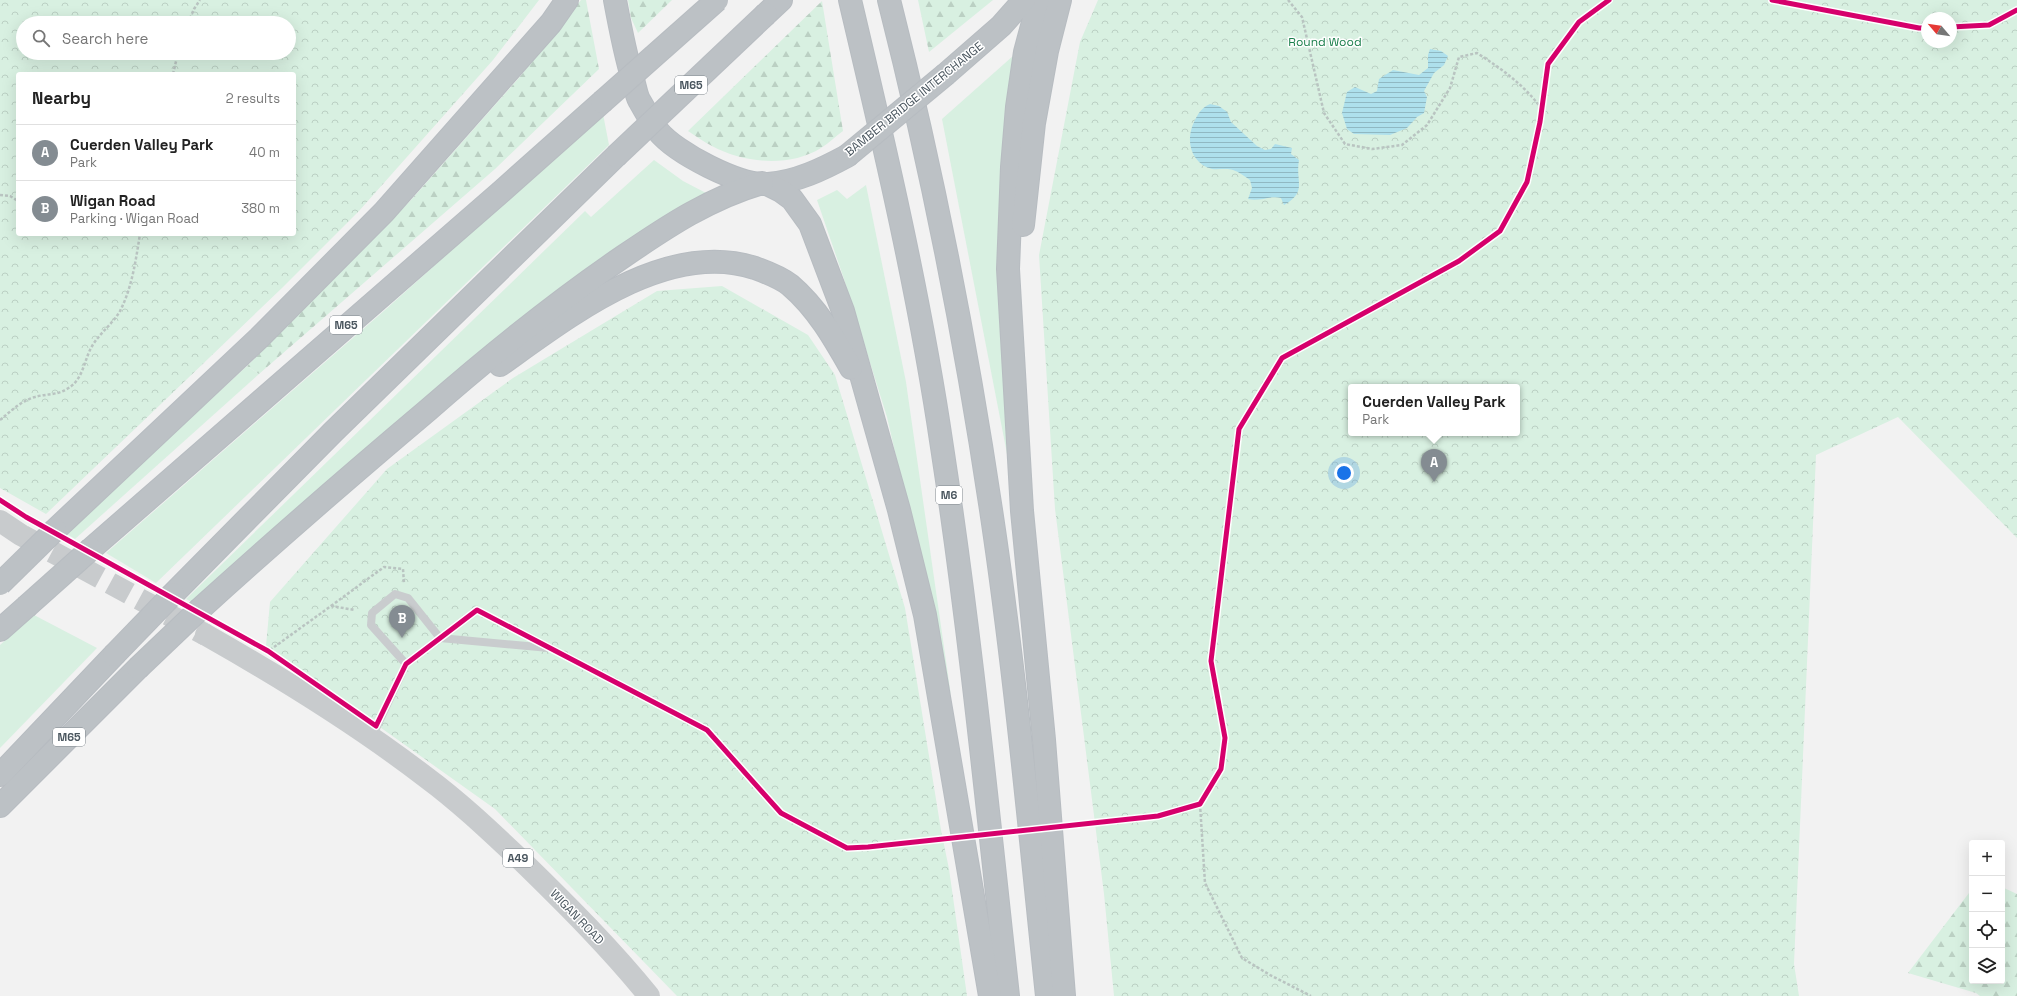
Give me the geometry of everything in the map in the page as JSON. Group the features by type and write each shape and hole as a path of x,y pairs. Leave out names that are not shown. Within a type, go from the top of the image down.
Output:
{"highway":[{"path":"0,584 55,530 260,338 384,212 551,23 567,0"},
{"name":"BAMBER BRIDGE INTERCHANGE","path":"615,0 627,59 639,99 658,131 679,149 697,161 736,177 765,184 803,176 823,169 847,156 946,74 1001,26 1024,0"},
{"name":"M65","path":"0,630 502,191 717,0"},
{"name":"M65","path":"0,775 173,594 333,432 616,156 781,0"},
{"name":"M6","path":"850,0 908,260 942,445 968,640 1008,996"},
{"path":"889,0 913,92 957,301 995,537 1019,733 1047,996"},
{"path":"1039,0 1025,52 1012,167 1008,268 1022,511 1044,740 1064,996"},
{"path":"1012,354 1034,123 1047,51 1060,0"},
{"path":"435,404 505,343 584,283 663,229 708,203 734,191 765,184 781,191 792,199 810,224 843,311 899,510 925,615 990,996"},
{"path":"435,404 488,374 553,327 610,293 650,274 675,266 697,262 720,261 739,263 762,271 789,284 810,303 831,332 868,398"},
{"name":"M65","path":"0,806 138,668 200,609 280,536 435,404"}],"main road":[{"path":"0,521 20,535"},
{"name":"WIGAN ROAD","path":"206,635 266,669 371,738 428,778 485,827 556,895 625,966 649,996"}],"lane":[{"path":"406,664 371,625 372,613 395,594 408,598 440,638 549,648"},
{"path":"371,738 406,664 477,610"}],"path":[{"path":"191,16 200,0"},
{"path":"1288,0 1302,17 1324,113 1345,144 1372,149 1402,144 1427,125 1450,88 1459,58 1477,53 1504,70 1529,91 1542,109"},
{"path":"173,72 176,60"},
{"path":"1541,116 1543,102"},
{"path":"0,195 10,196 16,200"},
{"path":"0,420 14,407 34,397 65,390 76,382 83,371 90,349 120,310 134,267 140,236"},
{"path":"268,652 384,566 403,569 404,583"},
{"path":"330,606 355,610"},
{"path":"262,648 274,656"},
{"path":"1203,798 1200,804 1204,883 1242,958 1270,975 1311,996"},
{"path":"1193,806 1200,804"}],"green space":[{"path":"0,0 539,0 493,60 359,211 282,288 46,514 0,488"},
{"path":"581,0 586,0 599,69 495,169 259,374 247,366 411,200 518,79"},
{"path":"628,0 672,0 638,33 631,18"},
{"path":"918,0 993,0 929,52"},
{"name":"Round Wood","path":"1098,0 2017,0 2017,538 1898,417 1816,455 1794,964 1799,996 1114,996 1104,894 1055,509 1039,255 1080,42"},
{"path":"822,1 843,131 821,148 808,154 795,159 766,161 724,152 688,131"},
{"path":"1013,56 1005,113 1000,197 1008,459 942,119"},
{"path":"603,114 609,145 156,583 106,553 385,310"},
{"path":"654,160 683,181 706,193 478,356 314,493 192,602 186,599 585,211 591,217"},
{"path":"866,185 906,382 951,696 887,417 843,276 817,200 837,190 847,199"},
{"path":"722,286 808,335 835,375 905,608 941,830 949,869 967,996 677,996 495,809 266,646 270,602 387,469 513,378 657,291"},
{"path":"247,366 259,374 75,539 65,533"},
{"path":"34,615 97,648 0,748 0,645"},
{"path":"2005,888 2017,894 2017,996 1980,996 1976,993 1908,973 1969,893 1969,984 2005,984"}],"water":[{"path":"1430,49 1441,51 1448,56 1444,65 1434,73 1424,91 1427,97 1424,113 1417,117 1407,128 1390,135 1354,134 1347,129 1342,113 1347,92 1355,87 1371,94 1377,91 1379,79 1393,70 1419,75 1428,68 1428,55"},
{"path":"1210,104 1219,106 1227,112 1231,122 1257,146 1265,150 1271,149 1275,144 1292,148 1291,154 1299,160 1299,186 1296,195 1291,200 1284,205 1281,198 1277,197 1257,200 1248,199 1252,188 1250,180 1233,170 1212,169 1200,163 1193,153 1190,134 1201,110"}],"tunnel":[{"path":"23,536 206,635"}],"cycle path":[{"path":"0,500 26,517 268,651 376,726 406,664 477,610 707,730 781,813 847,848 1158,816 1200,804 1221,769 1225,738 1211,661 1239,429 1282,358 1459,261 1500,231 1527,182 1540,122 1548,64 1579,22 1609,0"},
{"path":"1772,0 1921,28"},
{"path":"1957,27 1989,25 2017,10"}],"place":[{"name":"Cuerden Valley Park","path":"1434,482"},
{"name":"Wigan Road","path":"402,638"}]}
